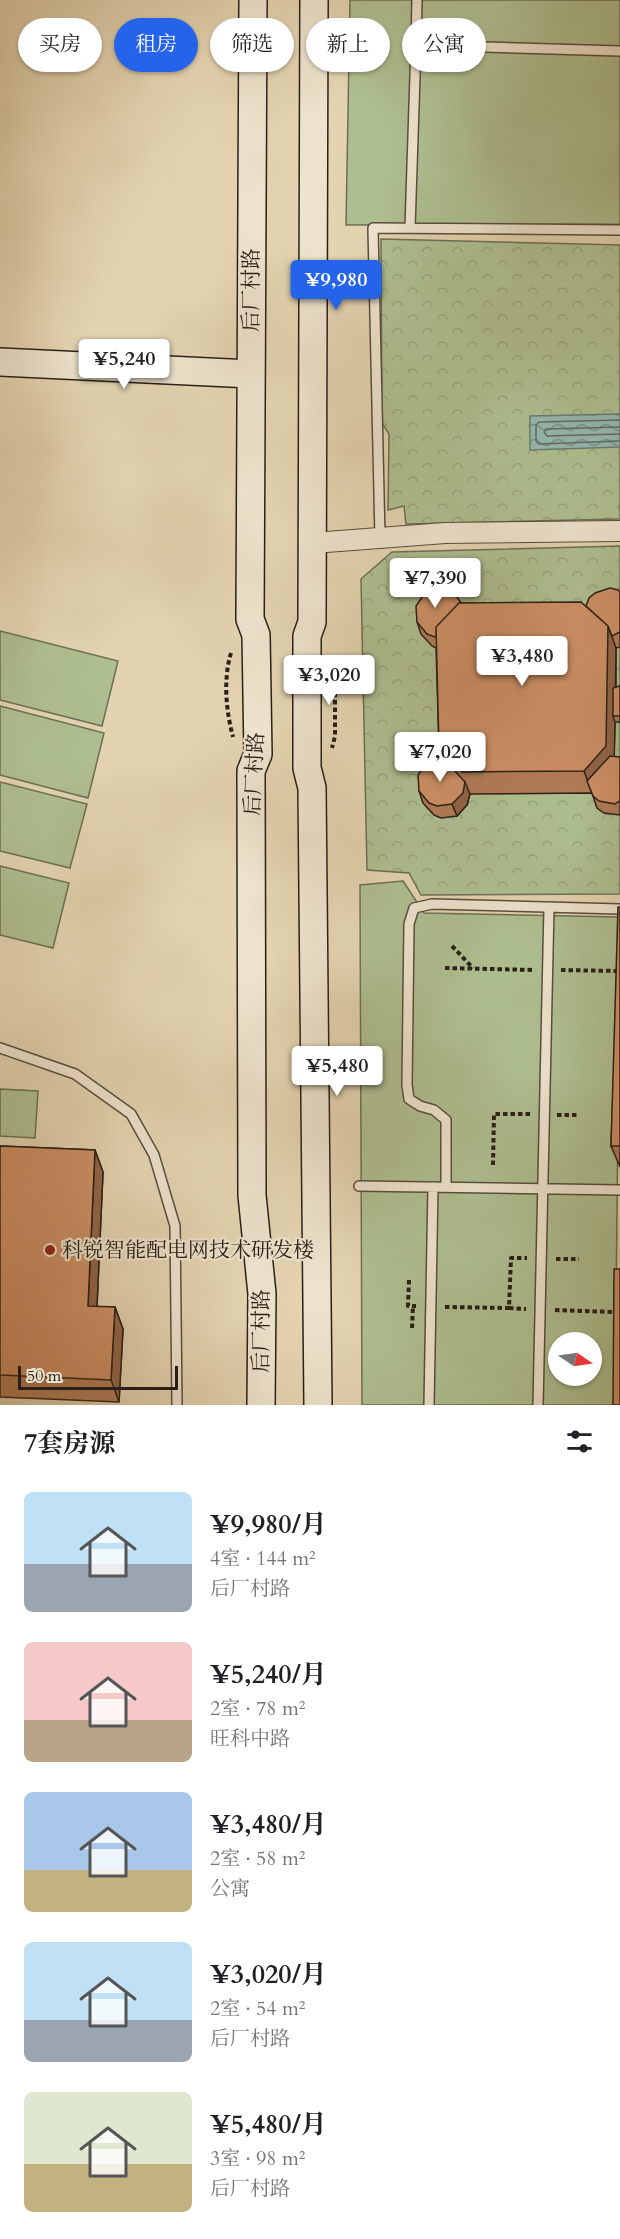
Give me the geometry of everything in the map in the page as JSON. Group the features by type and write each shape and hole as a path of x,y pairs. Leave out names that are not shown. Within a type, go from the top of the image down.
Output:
{"main road":[{"name":"后厂村路","path":"253,0 250,619 256,635 258,754 252,771 252,1195 262,1294 261,1405"},
{"path":"314,0 313,543 312,622 307,636 307,768 312,788 318,1405"},
{"path":"0,362 250,374"}],"street":[{"path":"313,543 445,533 620,531"}],"lane":[{"path":"417,0 417,18"},
{"path":"486,47 620,51"},
{"path":"410,228 415,72"},
{"path":"380,538 373,228 620,231"},
{"path":"446,1187 446,1120 434,1110 420,1106 409,1099 407,1085 409,924 414,908 432,904 620,909"},
{"path":"538,1405 549,907"},
{"path":"0,1048 75,1074 130,1114 154,1155 175,1226 177,1405"},
{"path":"359,1186 620,1190"},
{"path":"429,1405 433,1187"}],"path":[{"path":"452,946 473,969"},
{"path":"493,1165 494,1114 577,1115"},
{"path":"509,1308 511,1258 579,1259"},
{"path":"409,1280 408,1306 615,1312"},
{"path":"412,1328 413,1306"}],"green space":[{"path":"350,0 620,0 620,224 346,225 349,72 390,72 390,18 350,18"},
{"path":"381,239 620,245 620,519 406,524 404,506 388,510 389,434 382,423"},
{"path":"620,546 620,894 421,895 409,873 367,870 361,579 392,552"},
{"path":"0,631 118,661 102,726 0,700"},
{"path":"0,706 104,733 88,798 0,775"},
{"path":"0,782 87,804 70,868 0,851"},
{"path":"0,866 69,883 53,948 0,935"},
{"path":"403,881 424,913 620,917 615,1405 362,1405 360,885"},
{"path":"0,1089 38,1091 35,1138 0,1136"}],"water":[{"path":"620,414 620,447 530,450 530,416"}],"building":[{"path":"610,588 620,592 620,632 612,636 608,626 586,606 589,598 595,593"},
{"path":"441,589 455,594 461,603 436,627 435,637 427,634 417,622 416,606 425,593"},
{"path":"581,602 608,626 606,746 584,771 462,772 439,748 436,627 459,603"},
{"path":"620,686 620,716 613,716 613,688"},
{"path":"610,756 620,757 620,801 615,804 599,801 593,796 587,781"},
{"path":"443,758 465,782 463,793 452,804 437,806 429,803 419,791 418,775 427,762"},
{"path":"618,907 620,907 620,1146 611,1146"},
{"name":"科锐智能配电网技术研发楼","path":"0,1146 95,1150 88,1306 115,1307 111,1380 0,1375"},
{"path":"614,1269 620,1269 620,1405 613,1405"}],"place":[{"name":"科锐智能配电网技术研发楼","path":"50,1250"}]}
